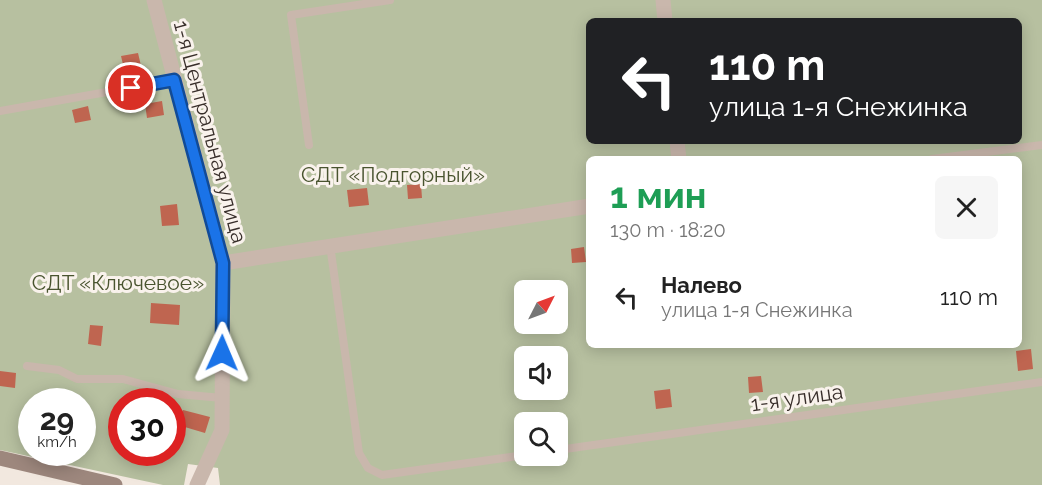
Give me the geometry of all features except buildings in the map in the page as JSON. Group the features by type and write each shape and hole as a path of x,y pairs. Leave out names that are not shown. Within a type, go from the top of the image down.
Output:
{"street":[{"name":"1-я Центральная улица","path":"154,0 223,263 222,430 197,485"},
{"path":"663,0 665,18"},
{"path":"223,263 586,207"},
{"path":"0,458 116,485"}],"lane":[{"path":"309,145 291,15 390,0"},
{"path":"0,111 174,80"},
{"path":"956,156 1042,145"},
{"path":"330,246 359,453 368,468 382,475 514,456"},
{"path":"27,366 59,370 77,379 123,379 177,394 222,398"},
{"name":"1-я улица","path":"568,449 1042,382"}],"green space":[{"name":"СДТ «Подгорный»","path":"0,0 1042,0 1042,485 220,485 218,468 188,464 184,485 163,485 75,466 96,466 96,388 18,388 18,454 0,450"}],"route":[{"path":"131,88 174,80 223,263 222,353"}],"park label":[{"name":"СДТ «Ключевое»","path":"118,283"}]}
